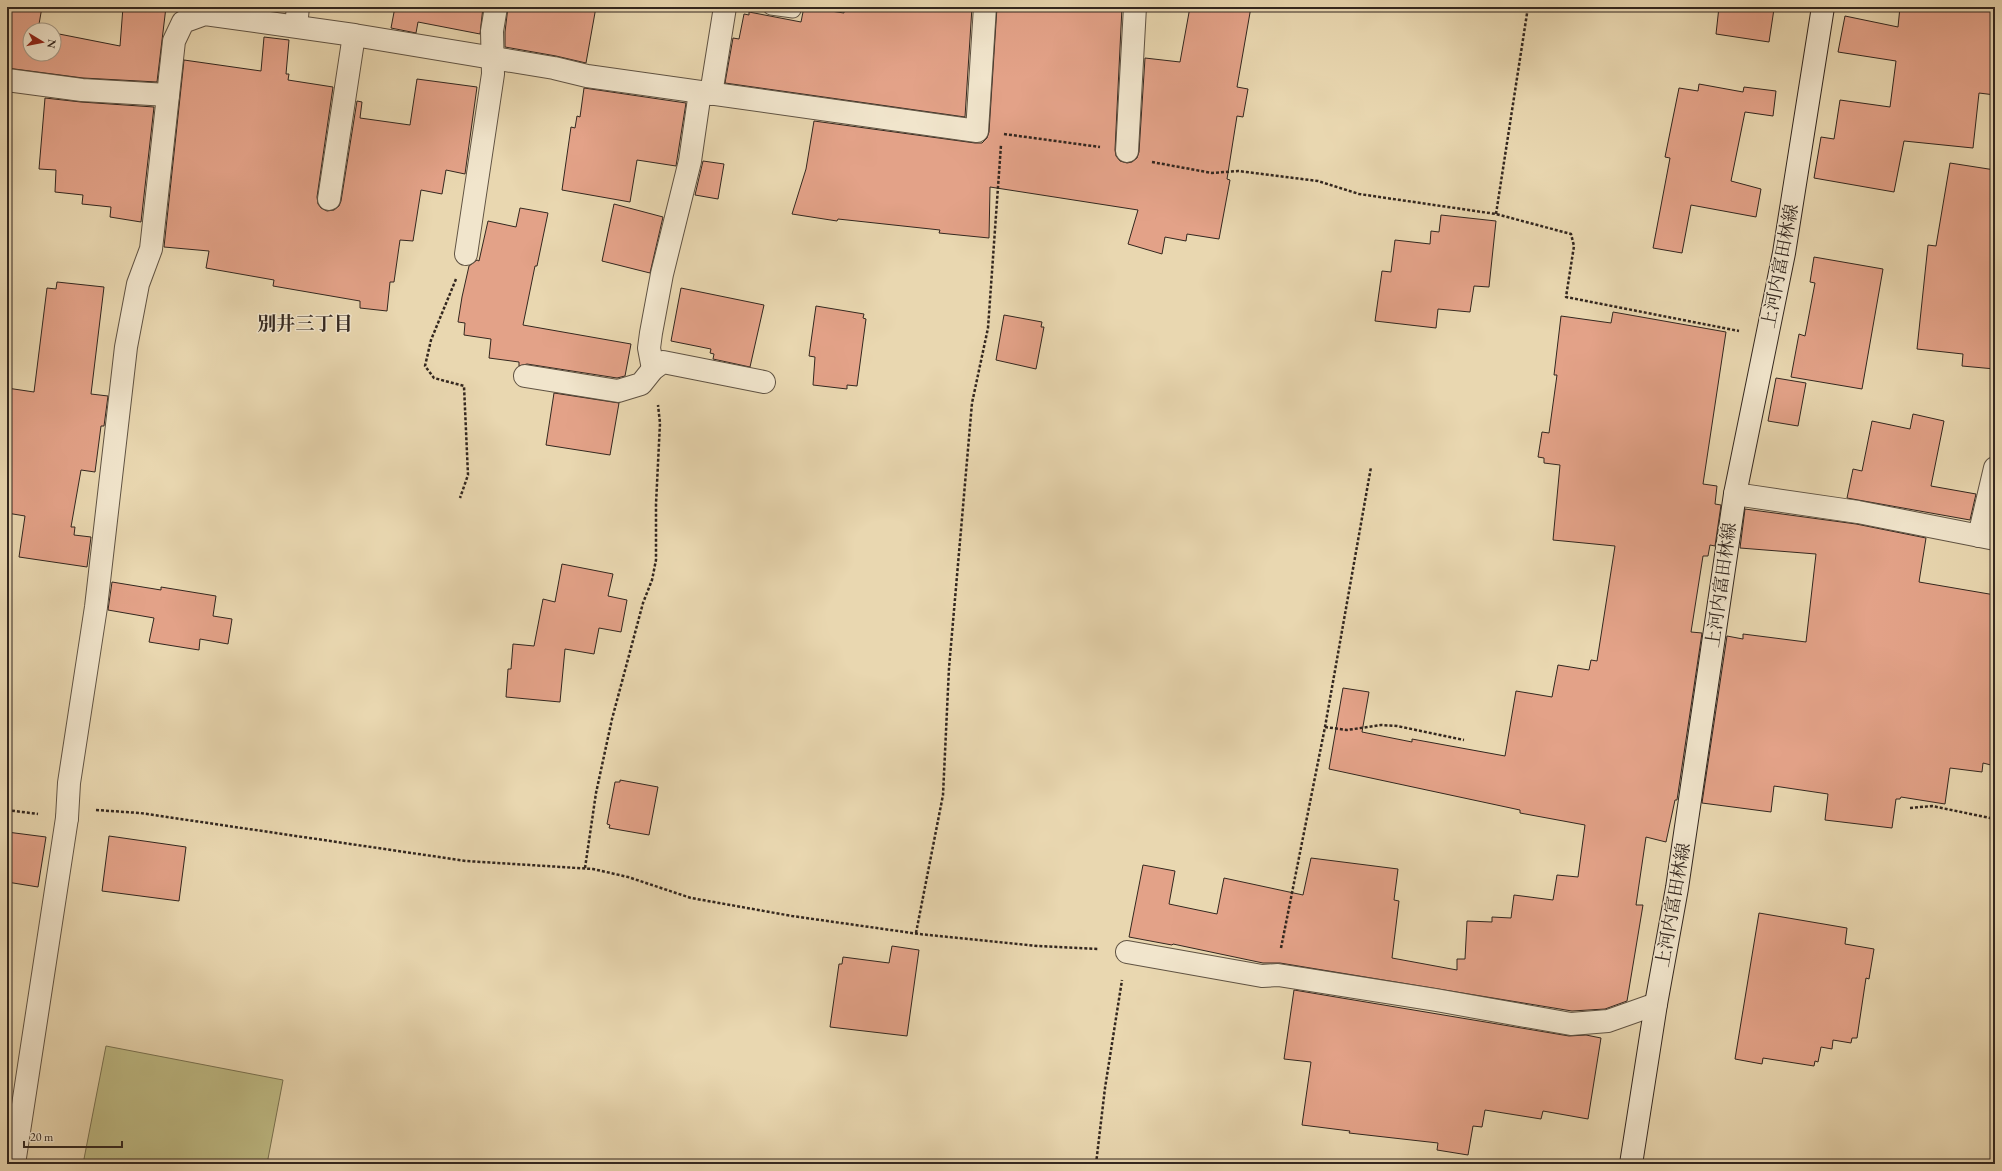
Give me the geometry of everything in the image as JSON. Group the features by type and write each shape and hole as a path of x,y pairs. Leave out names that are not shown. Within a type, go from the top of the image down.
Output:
{"street":[{"path":"466,254 493,74 492,31 496,7"},
{"path":"653,369 649,348 662,274 726,7"},
{"path":"14,1164 68,813 70,783 96,607 126,347 138,284 151,249 174,40 183,22 205,14 297,16 354,35 554,68 587,76 977,132 985,7"},
{"path":"1127,151 1135,7"},
{"name":"上河内富田林線","path":"1631,1164 1656,1004 1677,888 1735,494 1784,253 1823,7"},
{"path":"329,199 354,35"},
{"path":"7,80 82,90 168,95"},
{"path":"525,376 618,391 641,384 653,369 664,362 764,382"},
{"path":"1735,494 1858,512 1987,538 1995,468"},
{"path":"1126,952 1262,976 1275,975 1436,1000 1571,1024 1608,1021 1656,1004"}],"lane":[{"path":"772,7 793,10"}],"path":[{"path":"1496,214 1528,7"},
{"path":"916,933 943,795 949,668 972,403 988,328 1002,134 1127,151 1152,162 1212,172 1238,171 1318,181 1359,194 1496,214 1571,234 1574,246 1566,297 1767,336"},
{"path":"460,498 468,475 464,386 434,378 425,366 431,340 466,254"},
{"path":"585,868 596,793 612,719 643,603 652,580 656,560 656,504 660,424 653,369"},
{"path":"1275,975 1325,727 1371,467"},
{"path":"1325,727 1347,730 1381,725 1398,726 1464,740"},
{"path":"1910,808 1932,806 1995,819"},
{"path":"68,813 140,813 466,861 585,868 628,877 691,898 792,916 916,933 1038,946 1126,952 1105,1088 1096,1164"}],"shaded area":[{"path":"106,1046 283,1080 267,1164 83,1164"}],"building":[{"path":"7,7 42,7 39,22 22,22 22,62 62,62 62,35 120,46 123,7 166,7 157,82 83,78 7,68"},
{"path":"395,7 483,7 480,34 418,22 416,33 391,28"},
{"path":"508,7 596,7 586,63 505,47"},
{"path":"804,7 844,13 844,7 972,7 965,117 725,83 733,38 739,39 744,14 749,15 749,12 801,22"},
{"path":"997,7 1122,7 1115,150 1116,156 1120,161 1127,163 1132,162 1137,158 1139,152 1145,58 1180,62 1190,7 1251,7 1237,87 1248,89 1243,117 1237,116 1227,179 1230,180 1219,239 1187,234 1186,241 1165,237 1162,254 1128,244 1138,210 990,187 989,238 939,233 940,230 838,219 837,221 792,214 806,169 814,121 975,143 982,143 987,138 989,132"},
{"path":"1719,7 1759,7 1774,9 1769,42 1716,34"},
{"path":"1900,7 1957,7 1995,11 1995,95 1979,93 1973,148 1904,141 1894,192 1814,178 1821,137 1834,139 1840,100 1890,107 1896,61 1838,52 1845,16 1898,27"},
{"path":"264,37 289,40 286,74 289,74 288,80 333,87 317,197 318,204 321,208 327,211 334,210 339,206 341,201 357,101 362,102 360,118 410,125 417,79 477,87 465,174 446,170 442,194 421,190 413,241 400,240 394,282 390,282 387,311 360,308 360,301 273,286 274,280 206,268 209,251 164,247 184,60 261,71"},
{"path":"1699,84 1743,92 1744,87 1776,91 1773,116 1745,112 1731,181 1761,189 1756,217 1691,205 1682,253 1653,248 1670,158 1665,157 1679,88 1698,91"},
{"path":"584,88 686,103 676,166 637,160 630,202 562,190 571,127 575,128 577,116 580,117"},
{"path":"45,98 154,107 141,222 110,217 111,207 82,204 83,195 55,192 56,170 39,169"},
{"path":"703,161 724,164 718,199 695,195"},
{"path":"1950,163 1995,170 1995,369 1962,366 1963,354 1917,349 1928,245 1936,246"},
{"path":"614,204 663,217 650,273 602,261"},
{"path":"520,208 548,213 523,325 631,344 625,376 617,378 527,364 519,366 519,362 489,358 491,339 464,335 465,323 458,322 462,297 469,266 477,260 479,261 488,221 516,227"},
{"path":"1441,215 1496,221 1489,287 1474,286 1470,312 1438,309 1436,328 1375,321 1382,271 1391,272 1395,240 1430,244 1431,231 1439,232"},
{"path":"1814,257 1883,269 1862,389 1791,377 1799,334 1805,336 1815,283 1810,282"},
{"path":"57,282 104,287 91,394 108,396 104,426 101,426 95,472 81,470 71,527 75,527 74,535 91,537 87,567 19,557 25,516 7,513 7,388 34,392 47,288 56,289"},
{"path":"681,288 764,305 750,367 713,359 714,354 710,353 711,349 671,341"},
{"path":"816,306 864,314 863,318 866,319 857,386 847,385 847,389 813,385 815,357 809,356"},
{"path":"1613,312 1726,332 1703,484 1717,486 1715,504 1721,505 1715,546 1710,545 1708,556 1703,556 1691,632 1702,633 1677,800 1675,800 1666,842 1646,837 1636,905 1643,905 1627,1001 1605,1009 1572,1011 1280,963 1263,963 1173,944 1129,937 1143,865 1175,871 1169,904 1217,914 1224,878 1303,895 1311,858 1398,869 1394,900 1399,901 1392,958 1457,970 1457,959 1465,959 1467,921 1492,922 1492,917 1511,918 1514,895 1553,900 1557,875 1578,877 1585,825 1520,813 1520,810 1329,769 1343,688 1369,692 1362,732 1412,742 1412,739 1505,756 1516,691 1552,697 1558,665 1589,670 1591,660 1597,661 1615,546 1553,540 1560,465 1544,463 1544,458 1538,457 1542,432 1549,433 1557,375 1554,375 1561,316 1611,323"},
{"path":"1004,315 1042,322 1041,327 1044,327 1036,369 996,360"},
{"path":"1776,378 1806,383 1798,426 1768,421"},
{"path":"554,393 619,403 610,455 546,445"},
{"path":"1913,414 1944,421 1931,486 1976,494 1970,520 1847,498 1853,469 1862,471 1872,421 1910,429"},
{"path":"1745,509 1856,524 1926,538 1919,582 1995,595 1995,766 1983,763 1982,772 1950,768 1945,804 1901,797 1900,799 1896,799 1892,828 1825,820 1828,794 1774,786 1771,812 1702,803 1727,636 1743,639 1743,634 1806,642 1816,554 1740,548"},
{"path":"562,564 613,574 608,596 627,600 621,632 599,628 594,654 565,649 560,702 506,697 508,669 511,669 513,644 534,646 543,599 555,602"},
{"path":"112,582 161,590 161,587 216,596 213,616 232,619 228,644 200,639 199,650 149,642 154,618 108,610"},
{"path":"620,780 658,787 649,835 609,828 610,825 607,824 615,782 620,782"},
{"path":"7,832 46,837 38,887 7,882"},
{"path":"109,836 186,847 179,901 102,891"},
{"path":"1759,913 1847,928 1845,944 1874,949 1869,979 1866,978 1857,1038 1852,1038 1851,1043 1833,1040 1832,1049 1821,1047 1818,1062 1815,1061 1814,1066 1763,1058 1762,1064 1735,1059"},
{"path":"892,946 919,950 907,1036 830,1027 839,964 842,964 843,957 889,963"},
{"path":"1294,990 1569,1036 1586,1035 1601,1038 1588,1119 1543,1111 1541,1119 1485,1110 1482,1127 1473,1126 1468,1155 1437,1150 1438,1143 1349,1133 1350,1131 1302,1125 1311,1062 1284,1059"}],"district":[{"name":"別井三丁目","path":"305,323"}]}
